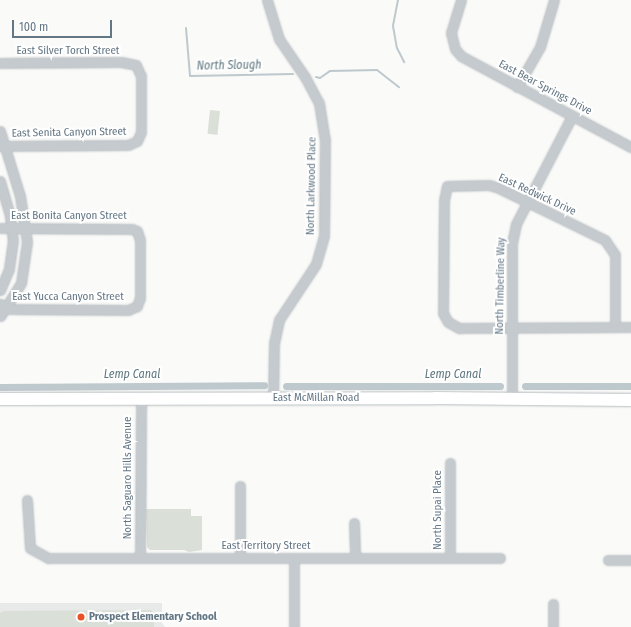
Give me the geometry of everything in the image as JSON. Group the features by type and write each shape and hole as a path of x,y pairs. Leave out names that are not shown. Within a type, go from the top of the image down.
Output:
{"main road":[{"name":"East McMillan Road","path":"0,399 512,398 631,400"}],"street":[{"name":"North Larkwood Place","path":"267,0 279,39 319,103 325,139 324,236 316,264 278,320 274,343 273,398"},
{"name":"East Bear Springs Drive","path":"461,0 451,33 454,44 461,56 631,146"},
{"path":"517,87 540,48 554,0"},
{"name":"East Silver Torch Street","path":"0,63 121,62 136,65 141,76 141,132 137,141"},
{"name":"North Timberline Way","path":"512,398 512,243 516,224 572,116"},
{"path":"0,131 2,146 20,196 26,228 23,276 3,306 0,316"},
{"name":"East Senita Canyon Street","path":"2,146 128,145 137,141"},
{"path":"0,181 12,228 12,257 0,290"},
{"name":"East Redwick Drive","path":"513,328 459,328 448,322 443,313 444,200 447,186 489,185 528,202 605,240 611,246 615,256 614,327"},
{"name":"East Bonita Canyon Street","path":"0,228 128,227 137,231 140,240 140,298 136,306"},
{"name":"East Yucca Canyon Street","path":"3,306 128,310 136,306"},
{"path":"513,328 631,327"},
{"name":"North Saguaro Hills Avenue","path":"140,558 141,398"},
{"name":"North Supai Place","path":"450,463 450,558"},
{"path":"240,486 240,558"},
{"name":"East Territory Street","path":"27,500 28,540 34,553 48,558 500,558"},
{"path":"354,524 355,558"},
{"path":"294,558 294,627"},
{"path":"608,560 631,560"},
{"path":"554,604 554,627"}],"shaded area":[{"path":"210,110 220,111 217,135 207,134"},
{"path":"146,509 191,509 191,516 202,516 202,550 189,552 184,550 150,550 147,547"},
{"name":"Prospect Elementary School","path":"0,603 162,603 162,623 165,627 0,627"},
{"name":"Prospect Elementary School","path":"151,610 154,613 154,627 0,627 0,613 4,611"}],"waterway":[{"name":"North Slough","path":"398,0 393,26 397,48 404,62"},
{"name":"North Slough","path":"186,28 190,76 293,74"},
{"name":"North Slough","path":"316,77 320,78 330,71 377,70 399,87"},
{"name":"Lemp Canal","path":"0,387 264,385"},
{"name":"Lemp Canal","path":"286,386 500,386"},
{"name":"Lemp Canal","path":"525,386 631,386"}],"place":[{"name":"Prospect Elementary School","path":"81,617"}]}
